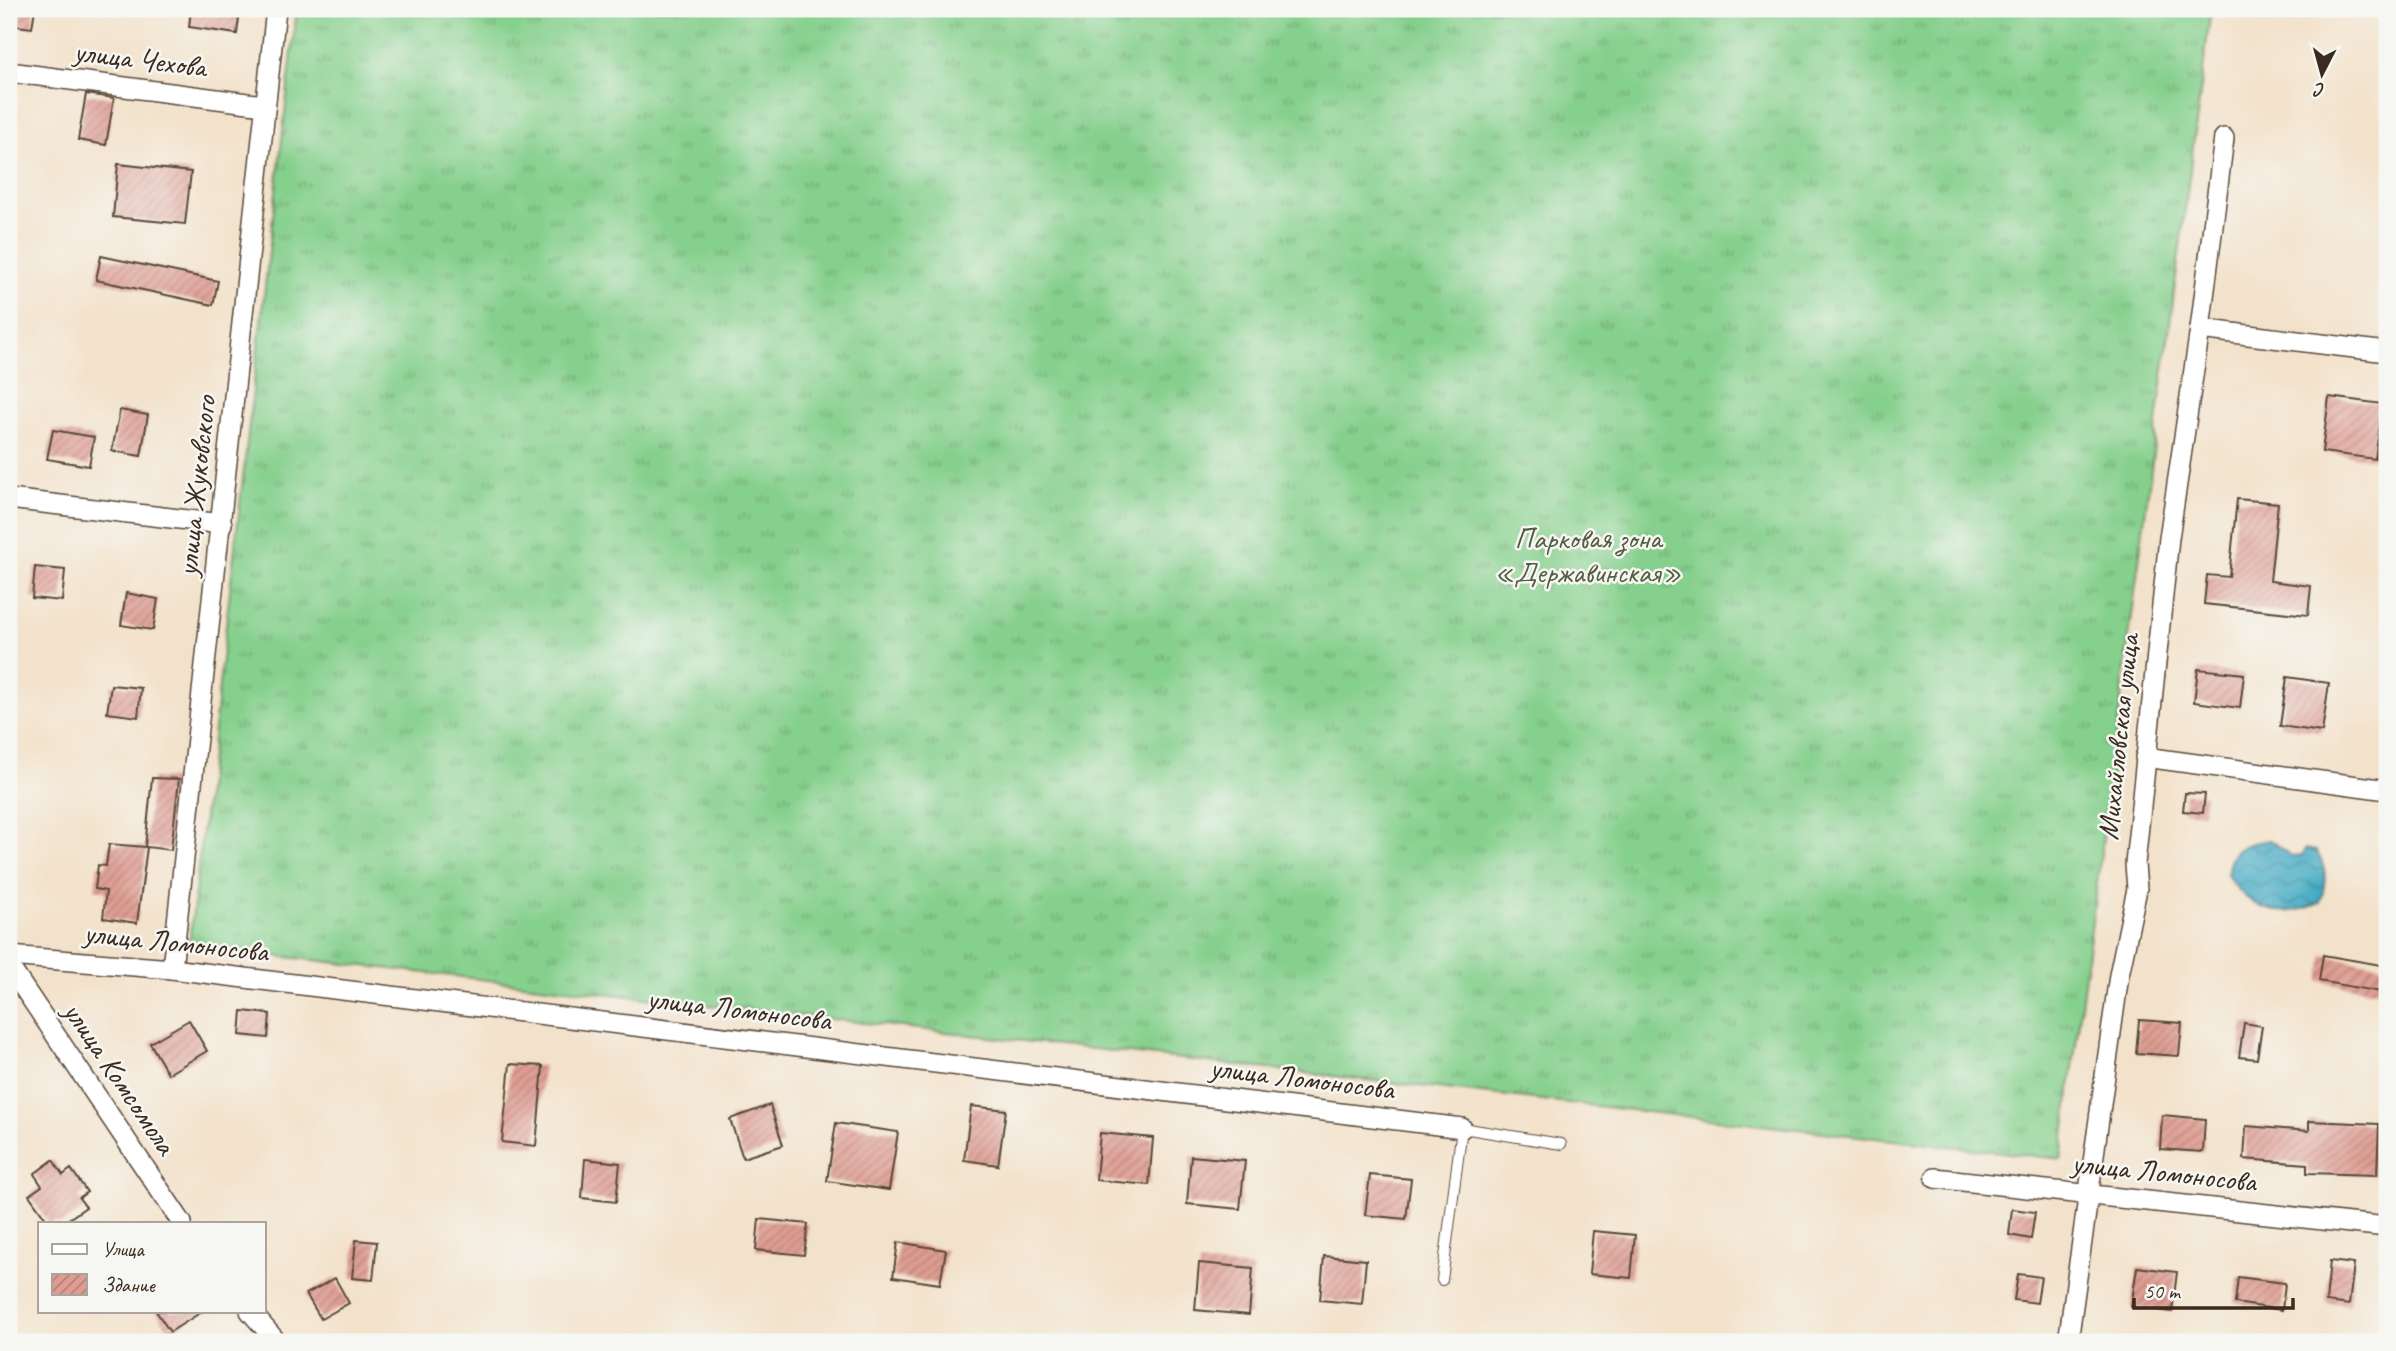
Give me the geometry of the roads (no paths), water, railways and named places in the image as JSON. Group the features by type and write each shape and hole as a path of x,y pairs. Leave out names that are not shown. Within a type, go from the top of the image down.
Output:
{"street":[{"name":"улица Жуковского","path":"172,969 276,9"},
{"name":"улица Чехова","path":"9,72 264,105"},
{"name":"Михайловская улица","path":"2068,1342 2119,975 2137,889 2135,864 2169,538 2200,330 2224,138"},
{"path":"2200,330 2387,352"},
{"path":"9,499 222,524"},
{"path":"2145,757 2387,790"},
{"name":"улица Ломоносова","path":"9,956 172,969 1462,1128"},
{"name":"улица Комсомола","path":"9,967 181,1222"},
{"name":"улица Ломоносова","path":"1935,1178 2387,1227"},
{"path":"251,1312 277,1342"}],"lane":[{"path":"1442,1280 1462,1128 1561,1144"}],"water":[{"path":"2270,840 2291,856 2302,855 2305,849 2316,851 2323,864 2325,876 2320,903 2292,911 2279,911 2256,905 2236,888 2227,875 2232,857 2246,845"}],"park label":[{"name":"Парковая зона «Державинская»","path":"1588,555"}]}
